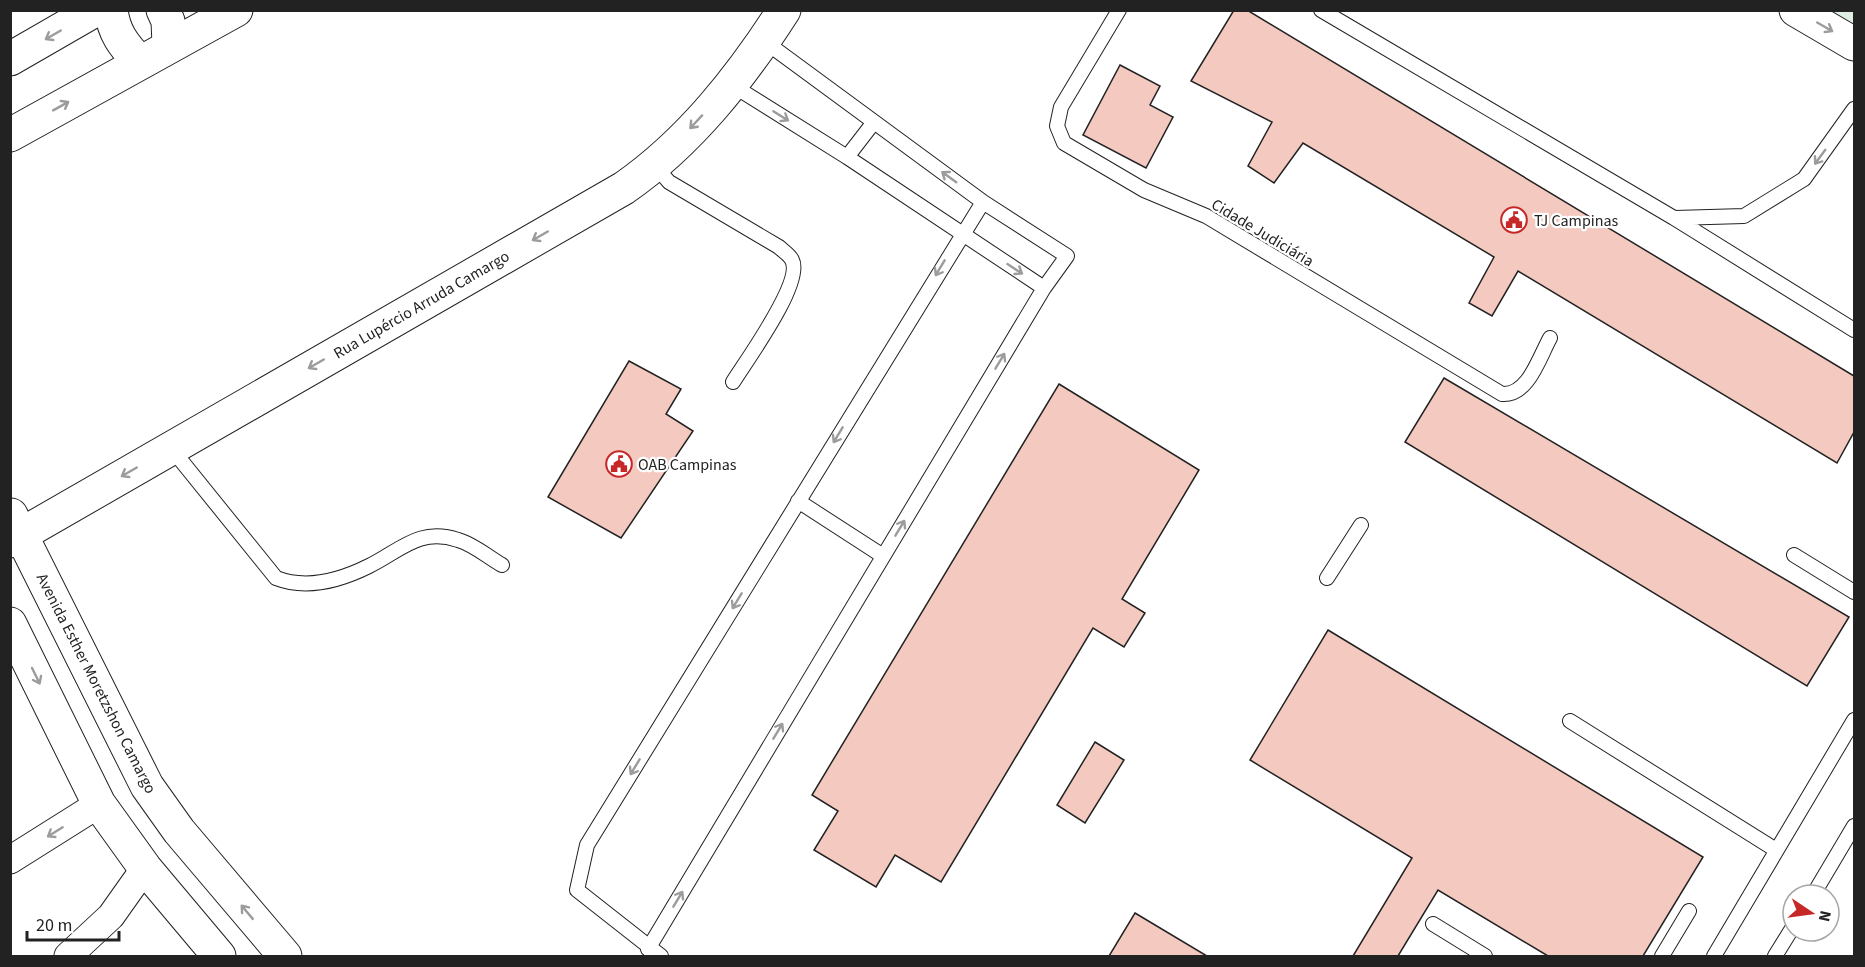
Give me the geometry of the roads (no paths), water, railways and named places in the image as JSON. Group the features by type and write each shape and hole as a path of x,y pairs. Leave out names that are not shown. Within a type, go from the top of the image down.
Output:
{"street":[{"path":"10,59 95,10"},
{"path":"111,10 112,26 119,40 139,62"},
{"path":"164,10 168,21 169,45"},
{"path":"10,135 169,45 236,10"},
{"name":"Rua Lupércio Arruda Camargo","path":"14,530 171,448 624,188 655,166 732,85 784,10"},
{"path":"1796,10 1854,44"},
{"name":"Avenida Esther Moretzshon Camargo","path":"14,530 147,786 179,831 285,957"},
{"path":"10,624 99,804 145,868 219,957"},
{"path":"10,860 127,787 147,786"},
{"path":"92,957 111,916 145,868 169,849 179,831"},
{"path":"68,957 111,916"}],"lane":[{"name":"Cidade Judiciária","path":"1119,10 1061,107 1057,126 1064,143 1144,190 1206,216 1502,394 1512,395 1523,388 1550,338"},
{"path":"1321,10 1674,218 1854,330"},
{"path":"648,949 1044,288 1067,256 983,202 764,42"},
{"path":"732,85 847,157 961,235 1044,288"},
{"path":"1674,218 1744,216 1804,179 1854,110"},
{"path":"847,157 874,122"},
{"path":"655,166 669,182 779,247 792,260 795,275 788,293 733,382"},
{"path":"661,957 648,949 577,890 587,845 983,202"},
{"path":"171,448 276,578 295,585 324,583 368,567 412,540 434,536 459,540 502,565"},
{"path":"798,501 883,556"},
{"path":"1327,578 1361,525"},
{"path":"1794,555 1854,592"},
{"path":"1714,957 1854,720"},
{"path":"1570,721 1776,850"},
{"path":"1820,883 1854,826"},
{"path":"1662,957 1689,911"},
{"path":"1433,924 1485,957"},
{"path":"1775,957 1783,943"}],"place":[{"name":"TJ Campinas","path":"1514,220"},
{"name":"OAB Campinas","path":"619,464"}]}
